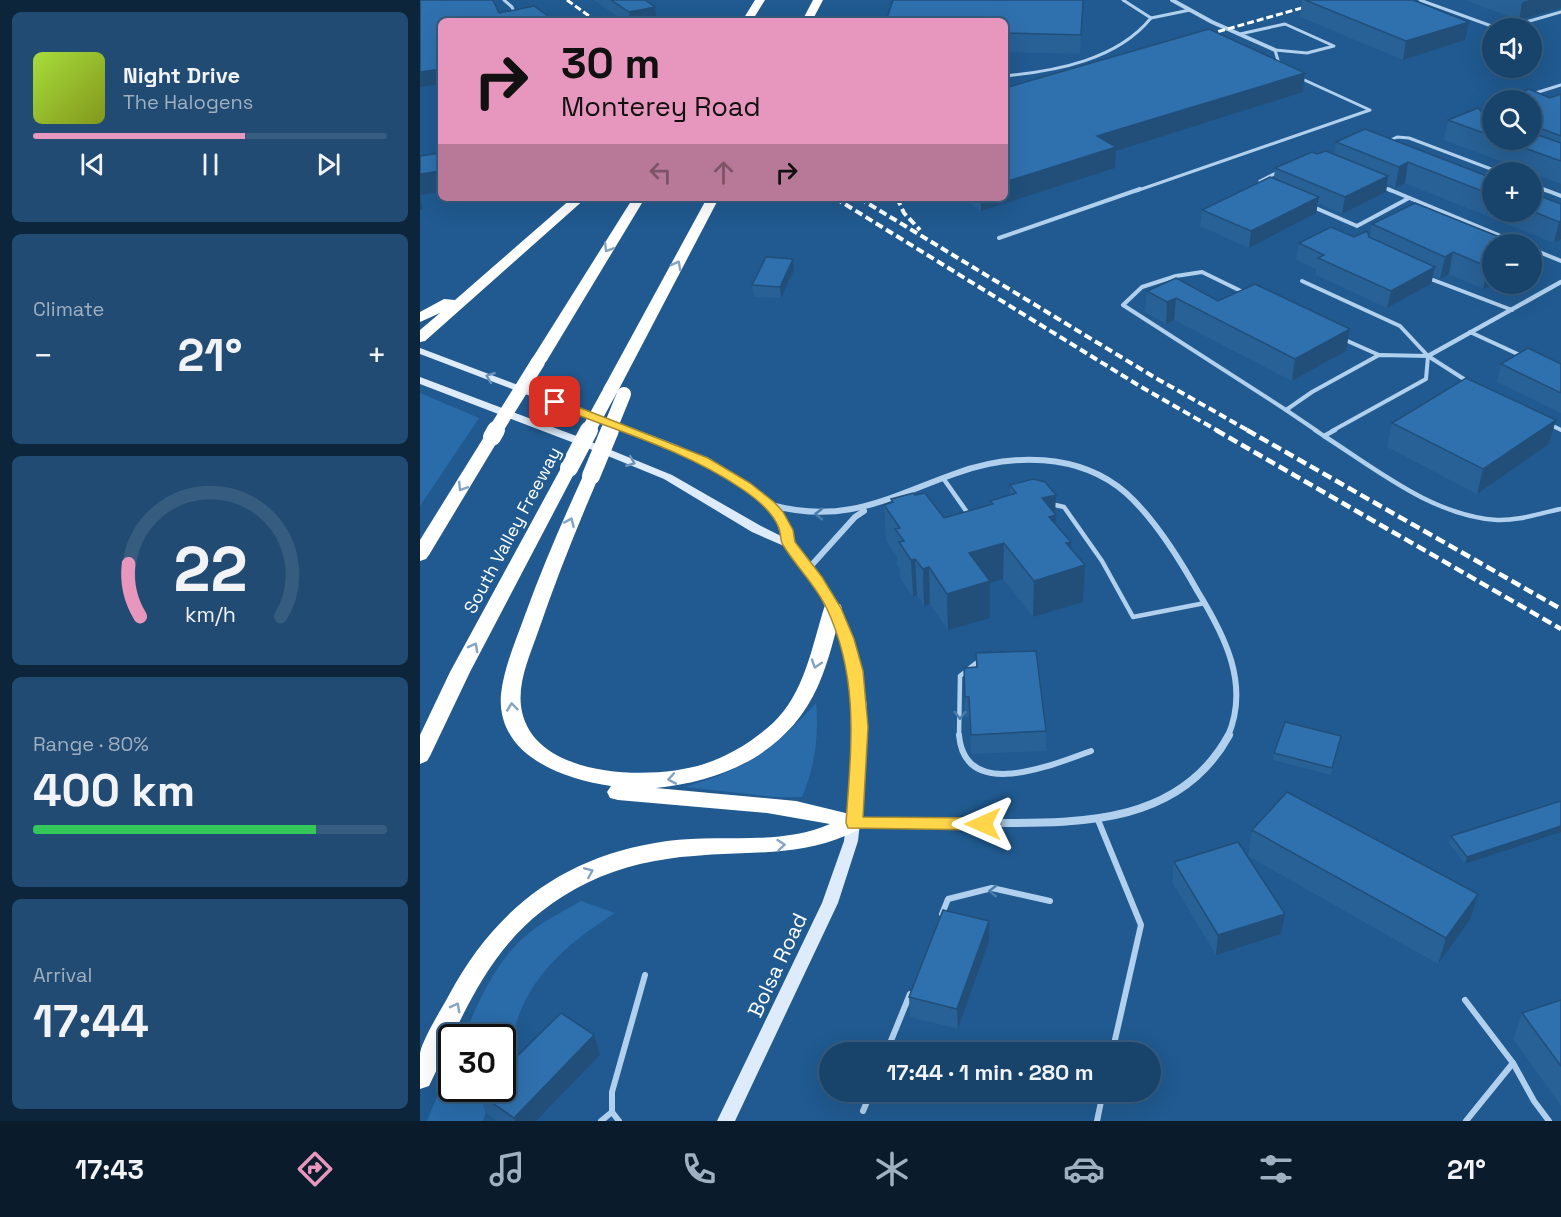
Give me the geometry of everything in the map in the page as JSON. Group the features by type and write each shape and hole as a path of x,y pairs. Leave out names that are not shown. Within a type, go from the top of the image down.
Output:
{"highway":[{"path":"747,18 760,0"},
{"path":"809,18 818,0"},
{"path":"420,555 637,201"},
{"path":"711,201 650,316 617,392 591,476 555,557 512,686 513,719 523,737 561,772 602,789 651,796 787,808 854,823"},
{"path":"420,318 456,297 576,202"},
{"path":"420,338 576,202"},
{"name":"South Valley Freeway","path":"420,756 460,672 569,468 617,392"},
{"path":"536,751 554,763 579,772 606,780 639,783 689,776 736,759 780,728 796,709 811,678 834,608"},
{"path":"420,1078 466,987 492,946 530,907 571,880 609,864 648,853 692,847 801,843 819,839 854,823"}],"main road":[{"path":"420,351 689,454 733,477 770,505 786,530 788,543"},
{"path":"420,380 666,477 714,501 753,529 788,543"},
{"name":"Bolsa Road","path":"726,1121 837,887 854,823 860,707 851,655 834,608 809,568 788,543"}],"street":[{"path":"1172,0 1275,50"},
{"path":"1428,356 1561,282"},
{"path":"809,568 855,517 869,508 943,478 972,468 1025,460 1052,461 1076,466 1102,476 1122,489 1178,558 1205,603 1230,654 1238,681 1238,707 1231,733 1217,754 1200,773 1175,793 1149,806 1098,820 1044,824 854,823"},
{"path":"770,505 792,512 812,514 843,513 869,508"}],"lane":[{"path":"504,0 518,18"},
{"path":"1123,0 1150,18 1190,10"},
{"path":"1420,0 1482,23"},
{"path":"1540,18 1561,12"},
{"path":"1008,76 1062,69 1087,59 1119,45 1144,30 1150,18"},
{"path":"1240,34 1284,24 1334,46 1307,53 1275,50 1281,69"},
{"path":"999,237 1370,110 1291,73"},
{"path":"1542,91 1561,85"},
{"path":"1383,143 1397,137 1409,138 1482,166"},
{"path":"1264,187 1260,181 1289,167"},
{"path":"1377,185 1496,234"},
{"path":"1542,189 1561,196"},
{"path":"1306,204 1358,226 1409,198"},
{"path":"1542,253 1561,261"},
{"path":"1244,293 1202,273 1176,276 1142,287 1123,304 1324,436 1431,501 1460,514 1498,520 1561,509"},
{"path":"1419,273 1459,292 1484,298 1512,310"},
{"path":"1302,281 1400,326 1428,356 1471,383"},
{"path":"1470,332 1531,360"},
{"path":"1337,336 1378,355 1428,356"},
{"path":"1286,410 1312,392 1378,355"},
{"path":"1324,436 1426,379 1428,356"},
{"path":"1540,419 1561,430"},
{"path":"943,478 972,519"},
{"path":"1043,503 1064,507 1102,561 1133,617 1205,603"},
{"path":"976,663 960,676 960,747 966,759 980,769 1004,773 1030,772 1092,751"},
{"path":"1098,820 1141,925 1114,1042"},
{"path":"940,919 948,899 992,888 1050,901"},
{"path":"619,1121 612,1112 612,1092 645,975"},
{"path":"891,1042 912,990"},
{"path":"1465,1000 1513,1063 1534,1101 1549,1121"},
{"path":"1466,1121 1513,1063"},
{"path":"863,1111 867,1102"},
{"path":"1097,1121 1101,1102"},
{"path":"601,1121 612,1112"}],"shaded area":[{"path":"420,393 479,418 420,506"},
{"path":"816,703 815,751 802,797 775,797 685,787 726,773 758,756 786,734"},
{"path":"581,901 615,913 577,940 544,972 526,999 516,1024 469,1024 501,963 524,938 542,923"},
{"path":"438,1094 438,1102 490,1102 483,1121 427,1121"}],"building":[{"path":"420,0 493,0 499,13 534,6 551,18 438,18 438,69 420,72"},
{"path":"611,0 645,0 655,7 629,12"},
{"path":"893,0 1083,0 1081,35 1008,33 1008,18 887,18"},
{"path":"1305,0 1413,0 1469,22 1406,41"},
{"path":"1209,29 1305,73 1097,136 1116,147 1008,181 1008,87"},
{"path":"1561,94 1561,136 1542,129 1542,95 1550,98"},
{"path":"1478,108 1482,112 1482,132 1448,120"},
{"path":"1365,129 1482,174 1482,191 1408,162 1399,167 1336,142"},
{"path":"1542,136 1561,143 1561,161 1530,150 1542,150"},
{"path":"1326,151 1388,176 1345,197 1275,168 1312,152 1317,154"},
{"path":"438,153 438,171 420,174 420,156"},
{"path":"1270,177 1319,197 1251,231 1202,210"},
{"path":"1542,197 1561,204 1561,221 1542,215"},
{"path":"1415,203 1492,234 1482,234 1482,264 1453,252 1445,257 1372,224"},
{"path":"1331,227 1354,237 1367,231 1369,237 1435,267 1391,291 1318,258 1324,255 1299,243"},
{"path":"766,257 793,259 780,287 752,285"},
{"path":"1176,278 1218,301 1255,284 1350,329 1295,359 1176,298 1167,302 1147,291"},
{"path":"1528,348 1561,364 1561,393 1501,364"},
{"path":"1466,378 1556,420 1483,469 1392,423"},
{"path":"1033,479 1045,482 1056,495 1042,498 1056,515 1049,517 1071,542 1066,543 1085,565 1034,581 1004,543 969,553 990,581 947,594 929,567 923,569 915,559 911,560 899,542 904,541 895,529 900,528 884,505 893,502 891,499 913,493 915,495 925,493 944,518 993,504 990,501 1016,493 1010,485"},
{"path":"1036,651 1046,731 971,735 969,697 965,697 964,668 977,667 976,653"},
{"path":"1285,722 1341,736 1332,768 1274,753"},
{"path":"1287,792 1478,894 1446,938 1252,830"},
{"path":"1561,801 1561,826 1467,857 1451,836"},
{"path":"1238,842 1285,914 1218,935 1174,862"},
{"path":"943,910 989,921 957,1009 909,997"},
{"path":"1561,1000 1561,1066 1522,1013"},
{"path":"561,1013 594,1035 514,1118 491,1102 516,1102 516,1057"}],"railway":[{"path":"567,0 592,18"},
{"path":"1199,37 1330,0"},
{"path":"840,201 1138,385 1218,431"},
{"path":"864,201 1154,377 1249,431"},
{"path":"898,201 904,213 920,230"},
{"path":"1216,430 1561,629"},
{"path":"1247,430 1561,609"}],"route":[{"path":"555,402 704,460 746,486 779,515 786,530 788,543 818,580 834,608 855,671 860,727 854,823 983,824"}]}
